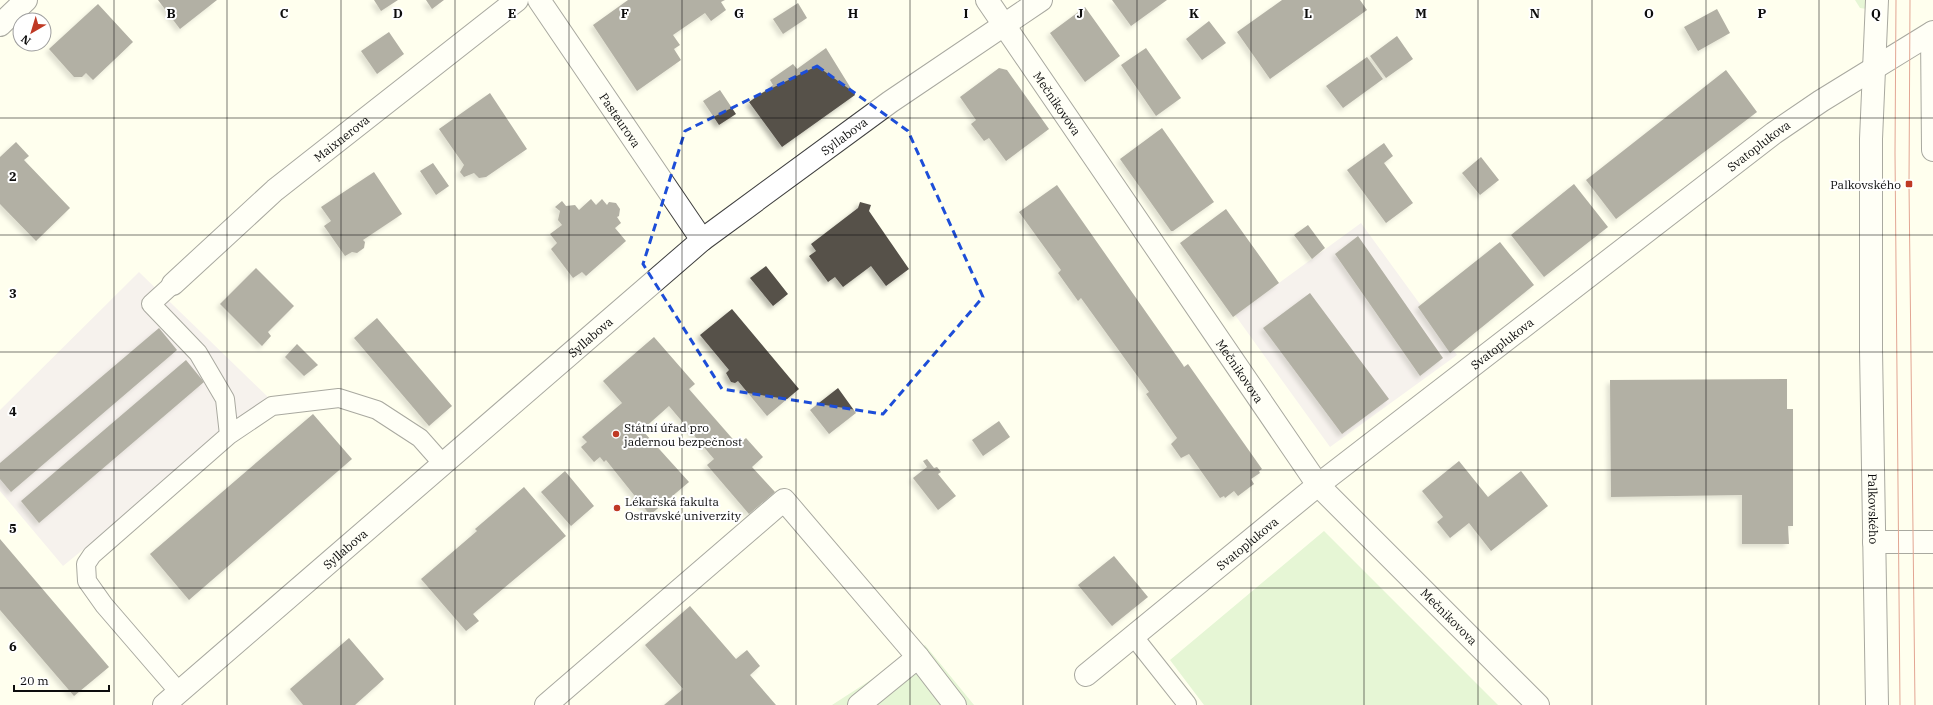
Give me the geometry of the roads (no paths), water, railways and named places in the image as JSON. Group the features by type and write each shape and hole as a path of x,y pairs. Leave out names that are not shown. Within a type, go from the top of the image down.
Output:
{"street":[{"path":"0,25 26,0"},
{"name":"Maixnerova","path":"173,284 275,190 517,0"},
{"name":"Pasteurova","path":"539,0 702,240"},
{"name":"Mečnikovova","path":"987,0 1318,485 1538,705"},
{"name":"Syllabova","path":"172,699 702,240 890,102 1041,0"},
{"name":"Palkovského","path":"1877,0 1871,139 1871,270 1877,705"},
{"path":"1932,33 1933,150"},
{"name":"Svatoplukova","path":"1086,674 1134,637 1318,485 1774,133 1800,114 1932,33"},
{"path":"546,705 784,500 918,657 955,705"},
{"path":"1874,542 1933,542"},
{"path":"859,705 918,657"}],"lane":[{"path":"173,284 151,304 198,354 224,399 229,435"},
{"path":"172,699 87,581 86,564 92,555 229,435 272,406 339,398 377,410 420,438 442,464"},
{"path":"1134,637 1187,704"}],"tram line":[{"path":"1896,0 1895,153 1900,705"},
{"path":"1910,0 1909,184 1915,705"}],"place":[{"name":"Palkovského","path":"1909,184"},
{"name":"Státní úřad pro jadernou bezpečnost","path":"616,434"},
{"name":"Lékařská fakulta Ostravské univerzity","path":"617,508"}]}
